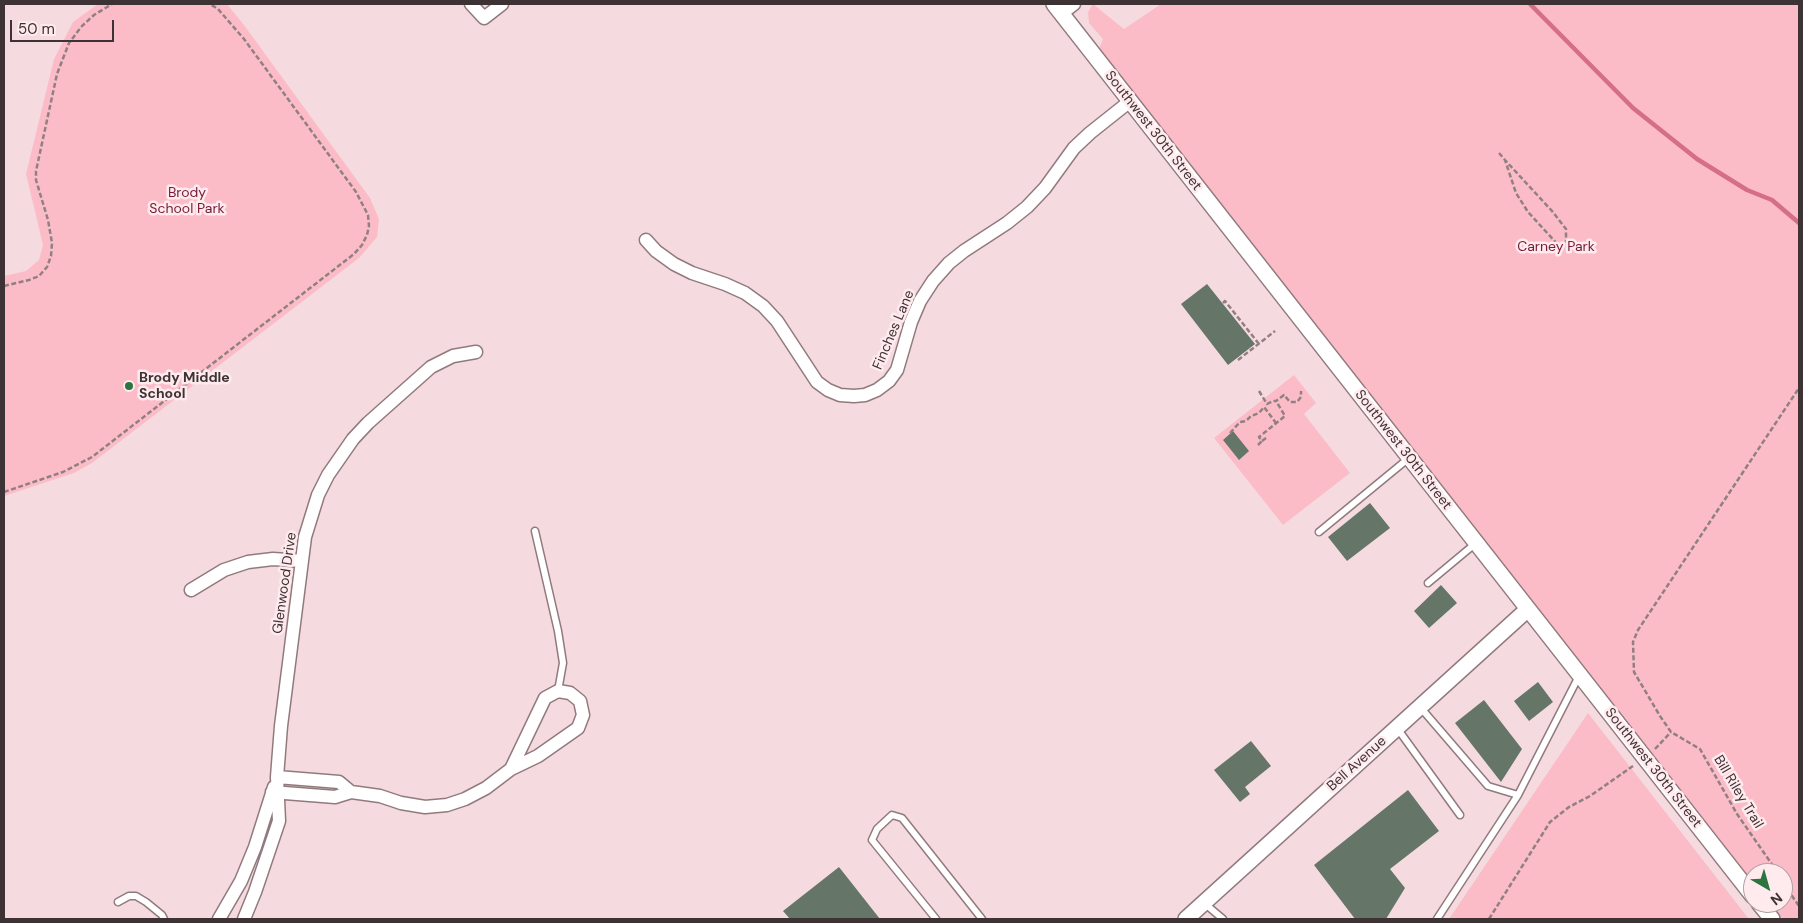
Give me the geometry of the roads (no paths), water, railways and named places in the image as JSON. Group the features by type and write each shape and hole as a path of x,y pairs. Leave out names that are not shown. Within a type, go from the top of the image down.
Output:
{"street":[{"path":"471,4 484,18 502,4"},
{"path":"1058,9 1074,4"},
{"name":"Southwest 30th Street","path":"1058,9 1743,883"},
{"name":"Finches Lane","path":"646,240 656,251 674,264 692,273 732,287 763,306 777,321 816,382 840,395 854,396 866,394 877,390 897,370 911,322 920,301 933,281 949,263 1027,207 1045,188 1074,148 1130,102"},
{"name":"Glenwood Drive","path":"219,919 241,881 275,792 280,726 305,537 318,495 328,475 353,439 368,423 431,367 453,356 476,352"},
{"path":"192,590 224,570 248,562 272,559 302,560"},
{"name":"Bell Avenue","path":"1186,919 1528,609"},
{"path":"275,792 335,797 351,792 380,796 401,803 425,807 447,805 465,799 486,788 510,769 538,756 578,728 583,715 580,701 570,693 558,691 545,698 510,769"},
{"path":"277,777 339,782 351,792"},
{"name":"Glenwood Drive","path":"244,919 279,821 275,792"}],"lane":[{"path":"1318,532 1409,458"},
{"path":"535,531 558,631 563,663 558,691"},
{"path":"1428,583 1476,543"},
{"path":"1437,919 1518,795 1579,675"},
{"path":"1420,707 1488,786 1518,795"},
{"path":"1397,728 1460,815"},
{"path":"936,919 872,840 877,828 892,815 902,818 982,919"},
{"path":"118,902 129,896 136,896 162,915 164,919"},
{"path":"1204,903 1223,919"}],"waterway":[{"path":"1530,4 1633,108 1697,159 1747,190 1772,200 1799,223"}],"place":[{"name":"Brody Middle School","path":"129,386"}],"park label":[{"name":"Brody School Park","path":"187,202"},
{"name":"Carney Park","path":"1556,247"}]}
